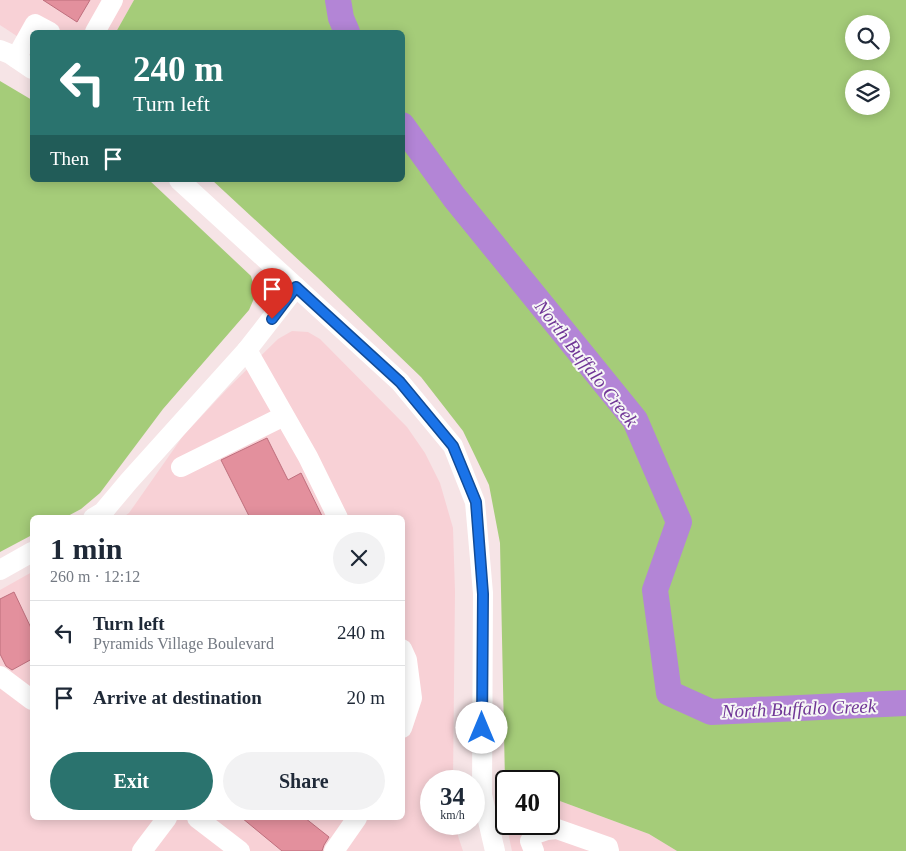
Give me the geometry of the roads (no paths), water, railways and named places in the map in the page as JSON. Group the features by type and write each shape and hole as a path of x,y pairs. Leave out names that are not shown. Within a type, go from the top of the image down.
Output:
{"street":[{"path":"97,30 113,0"},
{"path":"32,30 35,24 46,30"},
{"path":"16,59 30,33"},
{"path":"181,182 400,382 453,446 476,502 483,594 482,795 495,851"},
{"path":"98,515 103,512 247,350 296,287"},
{"path":"247,350 308,457 337,515"},
{"path":"181,467 284,416"},
{"path":"0,570 30,553"},
{"path":"405,656 412,698 405,719"},
{"path":"0,676 30,698"},
{"path":"142,851 165,820"},
{"path":"200,820 240,851"},
{"path":"334,851 356,820"},
{"path":"534,851 530,841 535,834 556,829 608,847 609,851"}],"waterway":[{"name":"North Buffalo Creek","path":"338,0 341,18 346,30"},
{"name":"North Buffalo Creek","path":"405,129 454,197 635,420 679,522 655,590 669,693 711,712 906,703"}]}
